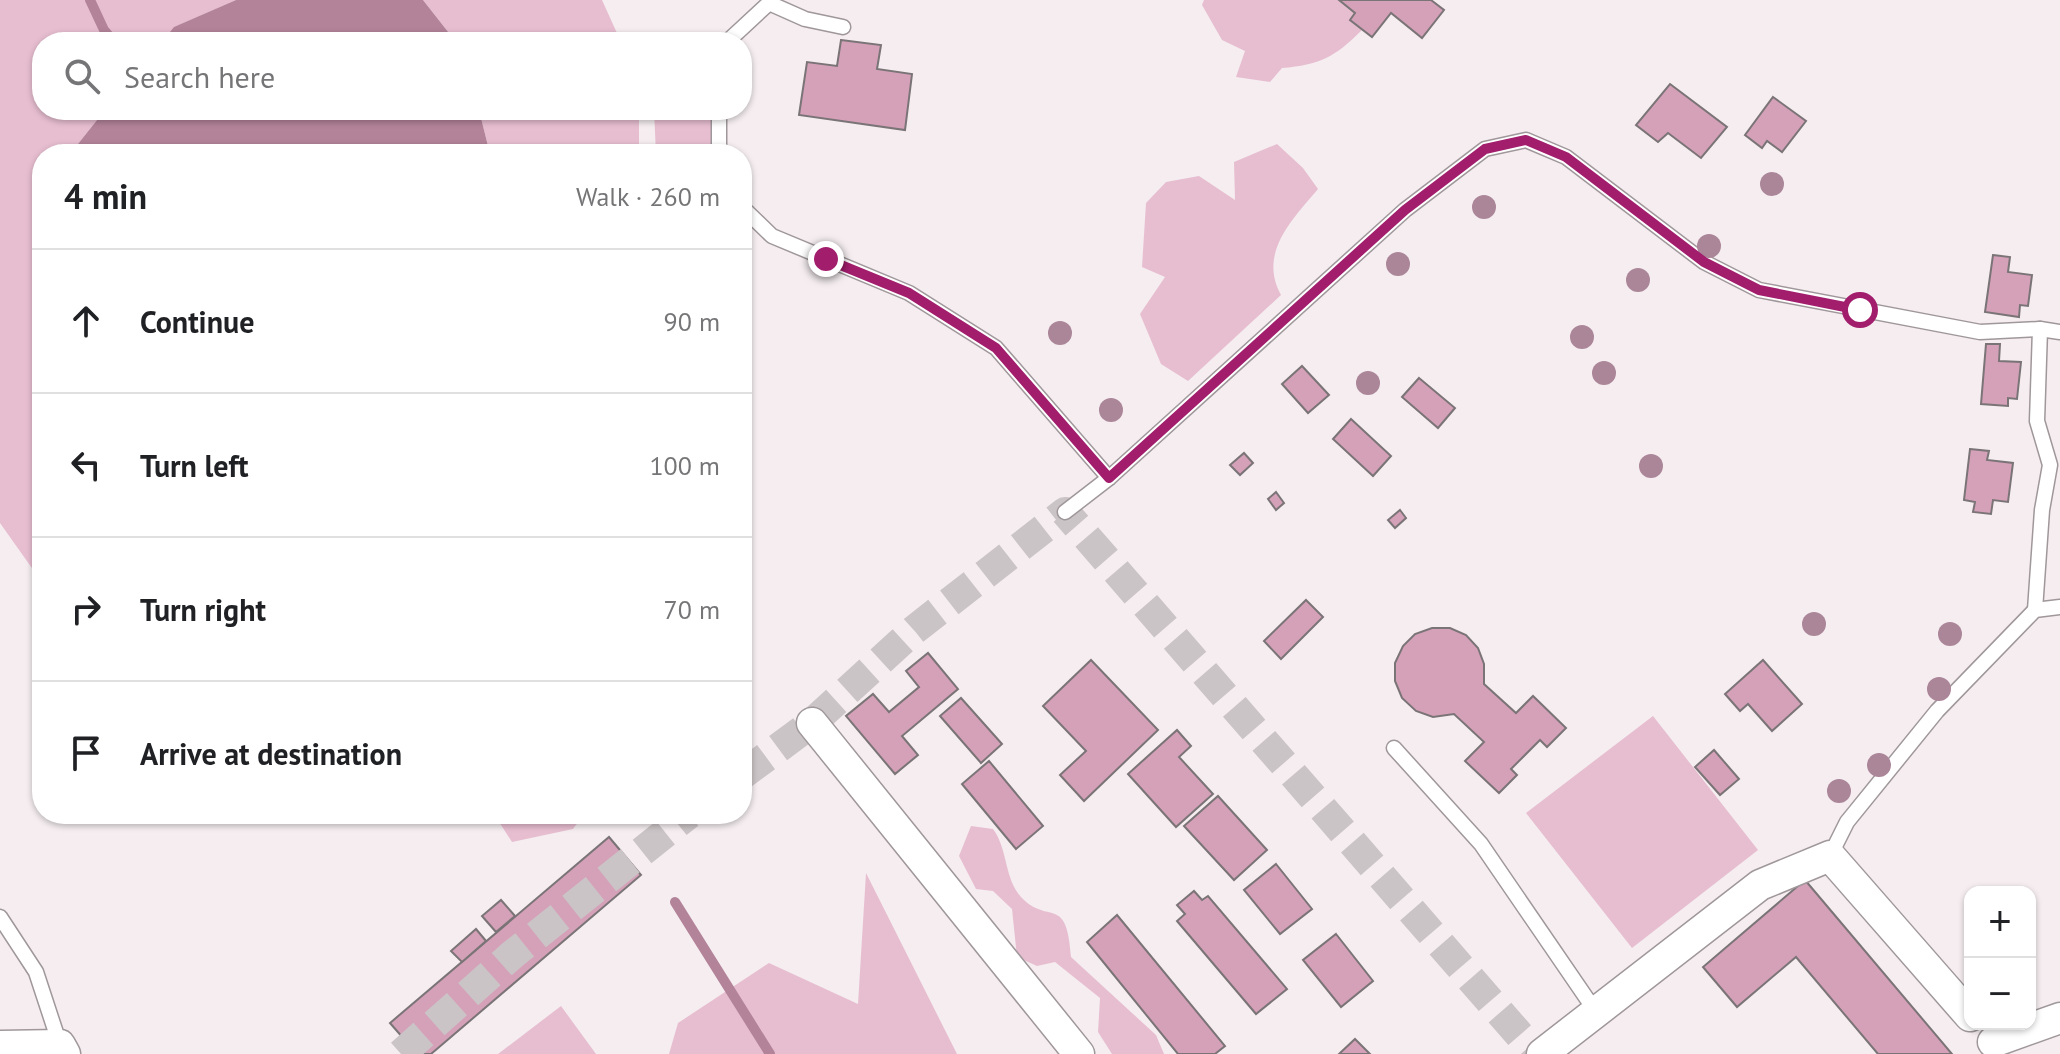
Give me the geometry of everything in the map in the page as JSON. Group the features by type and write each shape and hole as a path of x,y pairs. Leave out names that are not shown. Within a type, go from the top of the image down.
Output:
{"street":[{"path":"812,723 1079,1054"},
{"path":"1542,1054 1760,885 1830,856 1964,1009"},
{"path":"1991,1040 2060,1018"},
{"path":"0,1046 63,1050"}],"lane":[{"path":"738,32 769,3 805,19 843,27"},
{"path":"719,120 719,144"},
{"path":"1065,512 1109,478 1405,210 1485,149 1526,140 1566,157 1704,262 1759,290 1980,332 2040,329 2060,332"},
{"path":"752,217 772,236 909,293 996,348 1109,478"},
{"path":"2035,610 2042,510 2050,465 2037,421 2040,329"},
{"path":"1830,856 1847,822 1937,711 2035,610 2060,607"},
{"path":"1394,748 1481,844 1596,1012"},
{"path":"0,917 36,972 63,1050"}],"shaded area":[{"path":"0,0 236,0 175,27 171,32 32,32 32,120 97,120 78,144 32,144 32,568 0,523"},
{"path":"236,0 423,0 448,32 170,32 174,27"},
{"path":"423,0 602,0 616,32 448,32"},
{"path":"1204,0 1339,0 1355,13 1350,20 1362,30 1335,53 1307,65 1282,68 1270,82 1236,77 1245,51 1222,40 1202,5"},
{"path":"97,120 482,120 488,144 78,144"},
{"path":"482,120 639,120 639,144 488,144"},
{"path":"654,120 719,120 719,144 656,144"},
{"path":"1277,144 1303,168 1318,189 1289,225 1276,251 1273,265 1281,295 1188,381 1161,364 1140,314 1165,277 1142,267 1146,203 1166,182 1199,176 1235,200 1234,162"},
{"path":"1653,716 1758,850 1632,948 1526,813"},
{"path":"500,824 577,824 573,829 512,842"},
{"path":"971,826 993,829 1021,897 1040,910 1061,918 1069,937 1071,957 1156,1035 1164,1054 1112,1054 1098,1032 1100,998 1055,962 1037,966 1017,957 1012,909 993,891 976,889 959,856"},
{"path":"866,873 957,1054 669,1054 678,1023 769,963 858,1004"},
{"path":"561,1006 596,1054 498,1054"}],"building":[{"path":"1339,0 1431,0 1444,10 1422,38 1391,13 1372,37 1350,20 1355,13"},
{"path":"841,40 881,45 877,69 912,74 905,130 799,115 807,62 837,66"},
{"path":"1670,84 1727,127 1701,158 1668,133 1658,142 1636,125"},
{"path":"1773,97 1806,121 1782,152 1767,141 1762,148 1745,135"},
{"path":"1993,255 2010,257 2008,272 2032,275 2028,306 2020,305 2019,317 1985,312"},
{"path":"1986,344 2000,344 1999,361 2021,362 2017,399 2008,398 2008,406 1981,404"},
{"path":"1302,366 1329,395 1308,413 1282,384"},
{"path":"1419,378 1455,408 1438,428 1402,397"},
{"path":"1351,419 1391,456 1373,476 1333,439"},
{"path":"1970,449 1989,451 1987,460 2013,463 2008,502 1993,500 1991,514 1973,512 1975,502 1964,500"},
{"path":"1244,453 1253,463 1240,475 1230,465"},
{"path":"1276,492 1284,503 1276,510 1268,499"},
{"path":"1400,510 1406,518 1395,528 1388,520"},
{"path":"1306,600 1323,617 1281,659 1264,641"},
{"path":"1432,628 1450,628 1466,635 1478,648 1484,664 1484,684 1516,713 1533,696 1566,728 1547,747 1540,740 1511,769 1517,775 1499,793 1465,761 1484,742 1454,714 1433,717 1416,711 1402,698 1395,681 1395,663 1403,646 1415,634"},
{"path":"928,653 958,689 902,736 918,755 895,774 846,716 873,694 889,712 919,687 906,671"},
{"path":"1091,660 1158,730 1084,801 1060,775 1086,751 1043,706"},
{"path":"1763,660 1802,704 1772,731 1748,704 1740,711 1725,694"},
{"path":"961,698 1002,744 981,763 940,716"},
{"path":"1177,730 1191,746 1179,757 1213,794 1176,827 1128,774"},
{"path":"1714,750 1739,779 1720,795 1695,767"},
{"path":"989,761 1043,826 1016,849 962,784"},
{"path":"1218,796 1267,850 1234,880 1184,826"},
{"path":"609,837 641,875 431,1054 417,1054 390,1023"},
{"path":"1276,864 1312,909 1280,934 1244,890"},
{"path":"1805,880 1952,1054 1878,1054 1796,957 1737,1007 1703,967"},
{"path":"1194,891 1202,900 1208,896 1287,989 1256,1014 1177,921 1185,914 1177,905"},
{"path":"501,900 515,916 496,932 482,916"},
{"path":"1117,915 1225,1046 1215,1054 1178,1054 1087,942"},
{"path":"476,929 486,941 462,962 451,951"},
{"path":"1336,934 1373,981 1341,1007 1303,960"},
{"path":"1355,1039 1370,1054 1339,1054"}],"waterway":[{"path":"90,0 106,32"},
{"path":"675,902 770,1054"}],"tunnel":[{"path":"752,768 812,723 914,630 1065,512 1536,1054"},
{"path":"401,1054 512,955 676,824"}],"route":[{"path":"826,259 909,293 996,348 1109,478 1405,210 1485,149 1526,140 1566,157 1704,262 1759,290 1860,310"}]}
